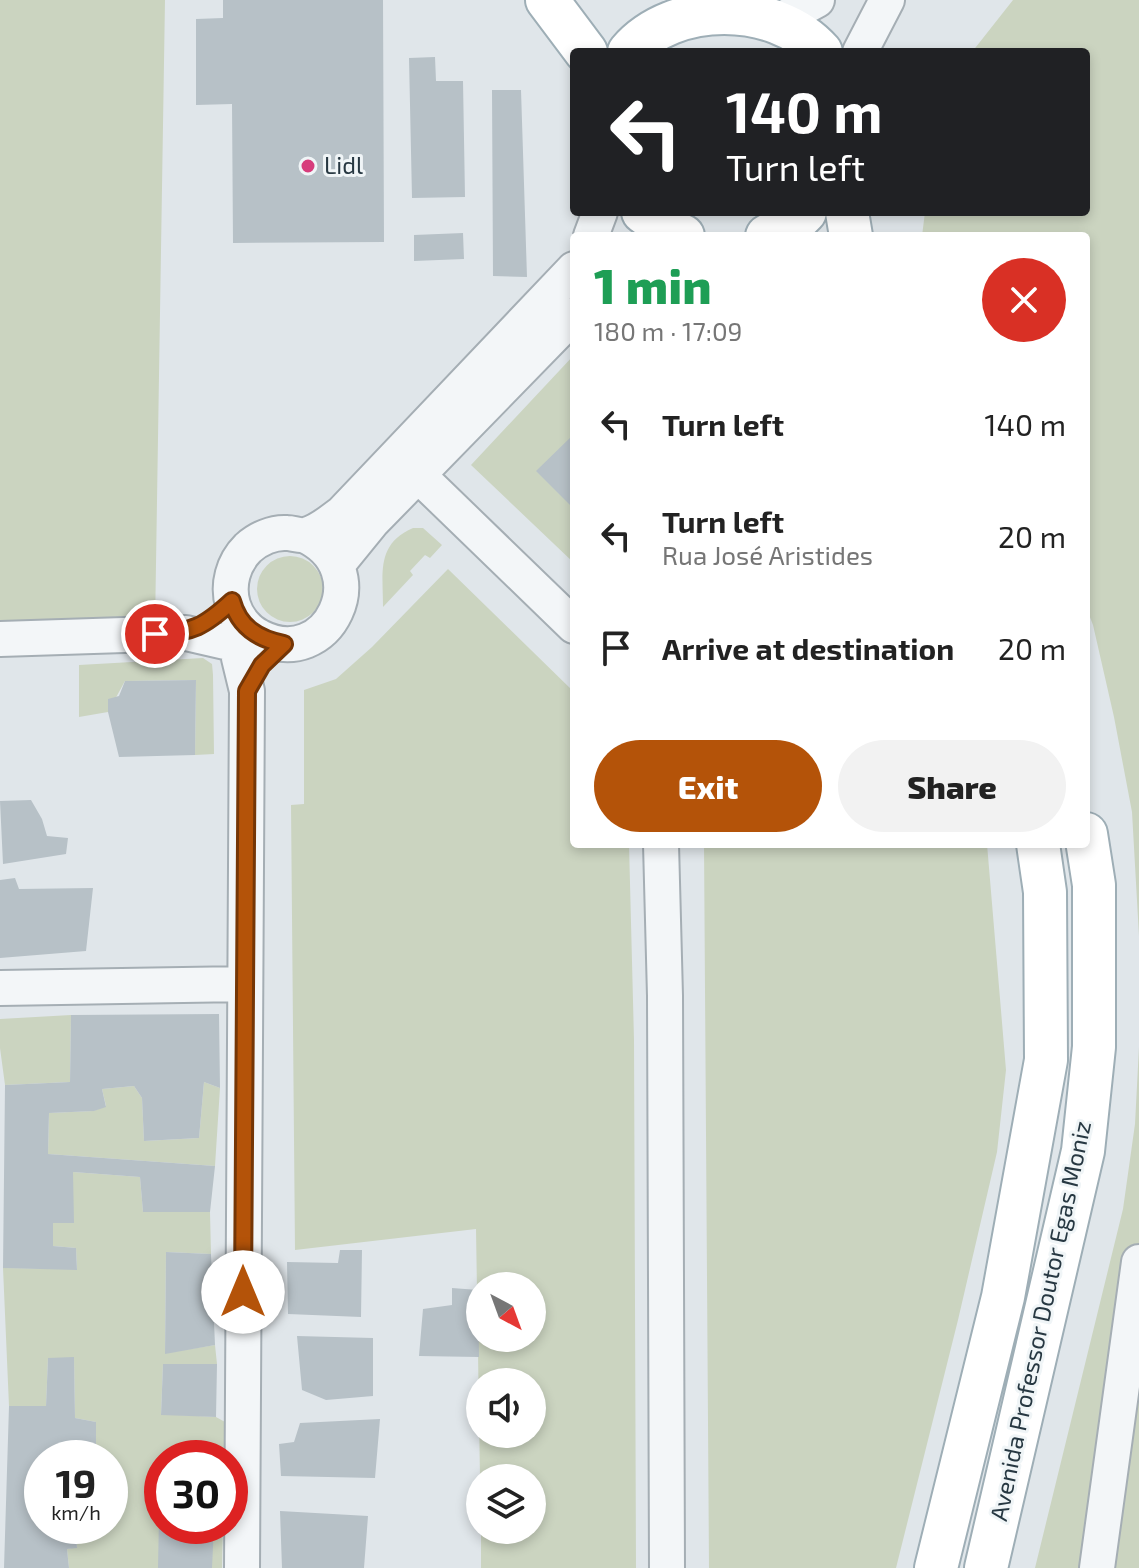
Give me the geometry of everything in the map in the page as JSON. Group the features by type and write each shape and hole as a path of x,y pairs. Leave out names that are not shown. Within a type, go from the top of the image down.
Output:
{"main road":[{"path":"547,0 583,48"},
{"path":"633,48 682,4 724,3 800,9 809,37 818,48"},
{"path":"649,216 671,232"},
{"path":"774,232 801,216"},
{"name":"Avenida Professor Doutor Egas Moniz","path":"936,1568 1003,1297 1046,1060 1045,892 1039,848"},
{"name":"Avenida Professor Doutor Egas Moniz","path":"986,1568 1083,1151 1094,1047 1094,885 1088,848"}],"street":[{"path":"862,48 887,0"},
{"path":"304,535 323,546 337,565 342,581 337,612 315,636 300,643 267,641 242,619 230,590 239,558 251,545 276,534 304,535 342,513 570,273"},
{"path":"337,565 369,526 570,319"},
{"path":"418,475 570,622"},
{"path":"0,639 186,633 225,642 242,619"},
{"path":"242,619 239,658 247,691 242,1568"},
{"path":"247,691 262,665 284,644"},
{"path":"661,848 665,996 667,1568"},
{"path":"0,988 244,984"},
{"path":"1097,1568 1139,1262"}],"green space":[{"path":"0,0 165,0 155,627 0,628"},
{"path":"1013,0 1139,0 1139,936 1132,812 1114,717 1090,617 1090,232 922,232 924,216 1090,216 1090,48 975,48"},
{"path":"570,359 570,559 471,465"},
{"path":"413,528 423,528 442,545 430,558 425,555 410,571 413,575 383,607 383,571 387,551 393,542"},
{"path":"290,556 303,559 313,566 320,576 323,589 320,602 313,612 303,619 290,622 277,619 267,612 260,602 257,589 260,576 267,566 277,559"},
{"path":"448,569 570,688 570,848 629,848 634,1040 636,1568 481,1568 481,1544 546,1544 546,1464 480,1464 480,1448 546,1448 546,1368 478,1368 478,1352 546,1352 546,1272 477,1272 476,1229 295,1250 291,805 304,804 304,690 336,679"},
{"path":"203,658 212,664 214,754 195,755 196,680 125,681 108,712 79,717 79,665"},
{"path":"704,848 987,848 1006,1070 997,1152 896,1568 709,1568"},
{"path":"71,1015 70,1082 5,1085 0,1019"},
{"path":"1139,1047 1139,1568 1035,1568 1123,1209 1135,1124"},
{"path":"204,1082 220,1088 215,1166 48,1154 49,1113 93,1111 106,1106 102,1089 134,1086 142,1098 144,1141 199,1138"},
{"path":"73,1172 140,1177 143,1212 210,1212 211,1254 166,1252 165,1353 215,1345 217,1364 163,1364 161,1414 216,1417 225,1422 225,1440 144,1440 144,1544 223,1544 222,1568 69,1568 67,1549 77,1547 77,1544 128,1544 128,1440 96,1440 96,1422 75,1418 74,1358 48,1358 46,1406 9,1406 3,1268 77,1269 76,1248 53,1246 53,1223 73,1223"}],"building":[{"name":"Lidl","path":"223,0 383,0 384,242 233,243 232,104 196,105 196,19 223,18"},
{"path":"435,57 436,81 463,81 465,197 412,198 409,58"},
{"path":"492,90 521,90 527,277 493,276"},
{"path":"463,233 464,259 414,261 414,235"},
{"path":"570,438 570,505 536,471"},
{"path":"196,680 195,755 119,757 108,712 108,699 119,696 125,681"},
{"path":"31,800 47,836 68,838 66,854 3,864 0,801"},
{"path":"15,878 19,889 93,888 86,951 0,958 0,880"},
{"path":"219,1014 220,1088 204,1082 199,1138 144,1141 142,1098 134,1086 102,1089 106,1107 94,1111 49,1113 48,1154 215,1166 210,1212 143,1212 140,1177 73,1172 74,1223 53,1223 53,1246 76,1248 77,1270 3,1268 5,1085 70,1082 71,1015"},
{"path":"340,1250 362,1250 361,1317 288,1314 287,1262 338,1263"},
{"path":"166,1252 211,1254 215,1345 165,1354"},
{"path":"452,1288 466,1289 466,1352 479,1352 479,1357 419,1356 423,1309 452,1305"},
{"path":"297,1336 373,1338 373,1396 326,1400 302,1390"},
{"path":"74,1357 75,1418 96,1422 96,1440 24,1440 24,1544 77,1544 77,1548 67,1549 69,1568 4,1568 9,1406 46,1406 48,1358"},
{"path":"163,1364 217,1364 216,1417 161,1415"},
{"path":"380,1419 375,1478 281,1476 279,1444 294,1442 300,1423"},
{"path":"280,1511 368,1516 364,1568 282,1568"},
{"path":"158,1544 213,1544 212,1568 158,1568"}],"place":[{"name":"Lidl","path":"308,166"}],"route":[{"path":"155,634 186,633 217,615 232,601 241,622 253,634 284,644 262,665 247,691 243,1292"}]}
